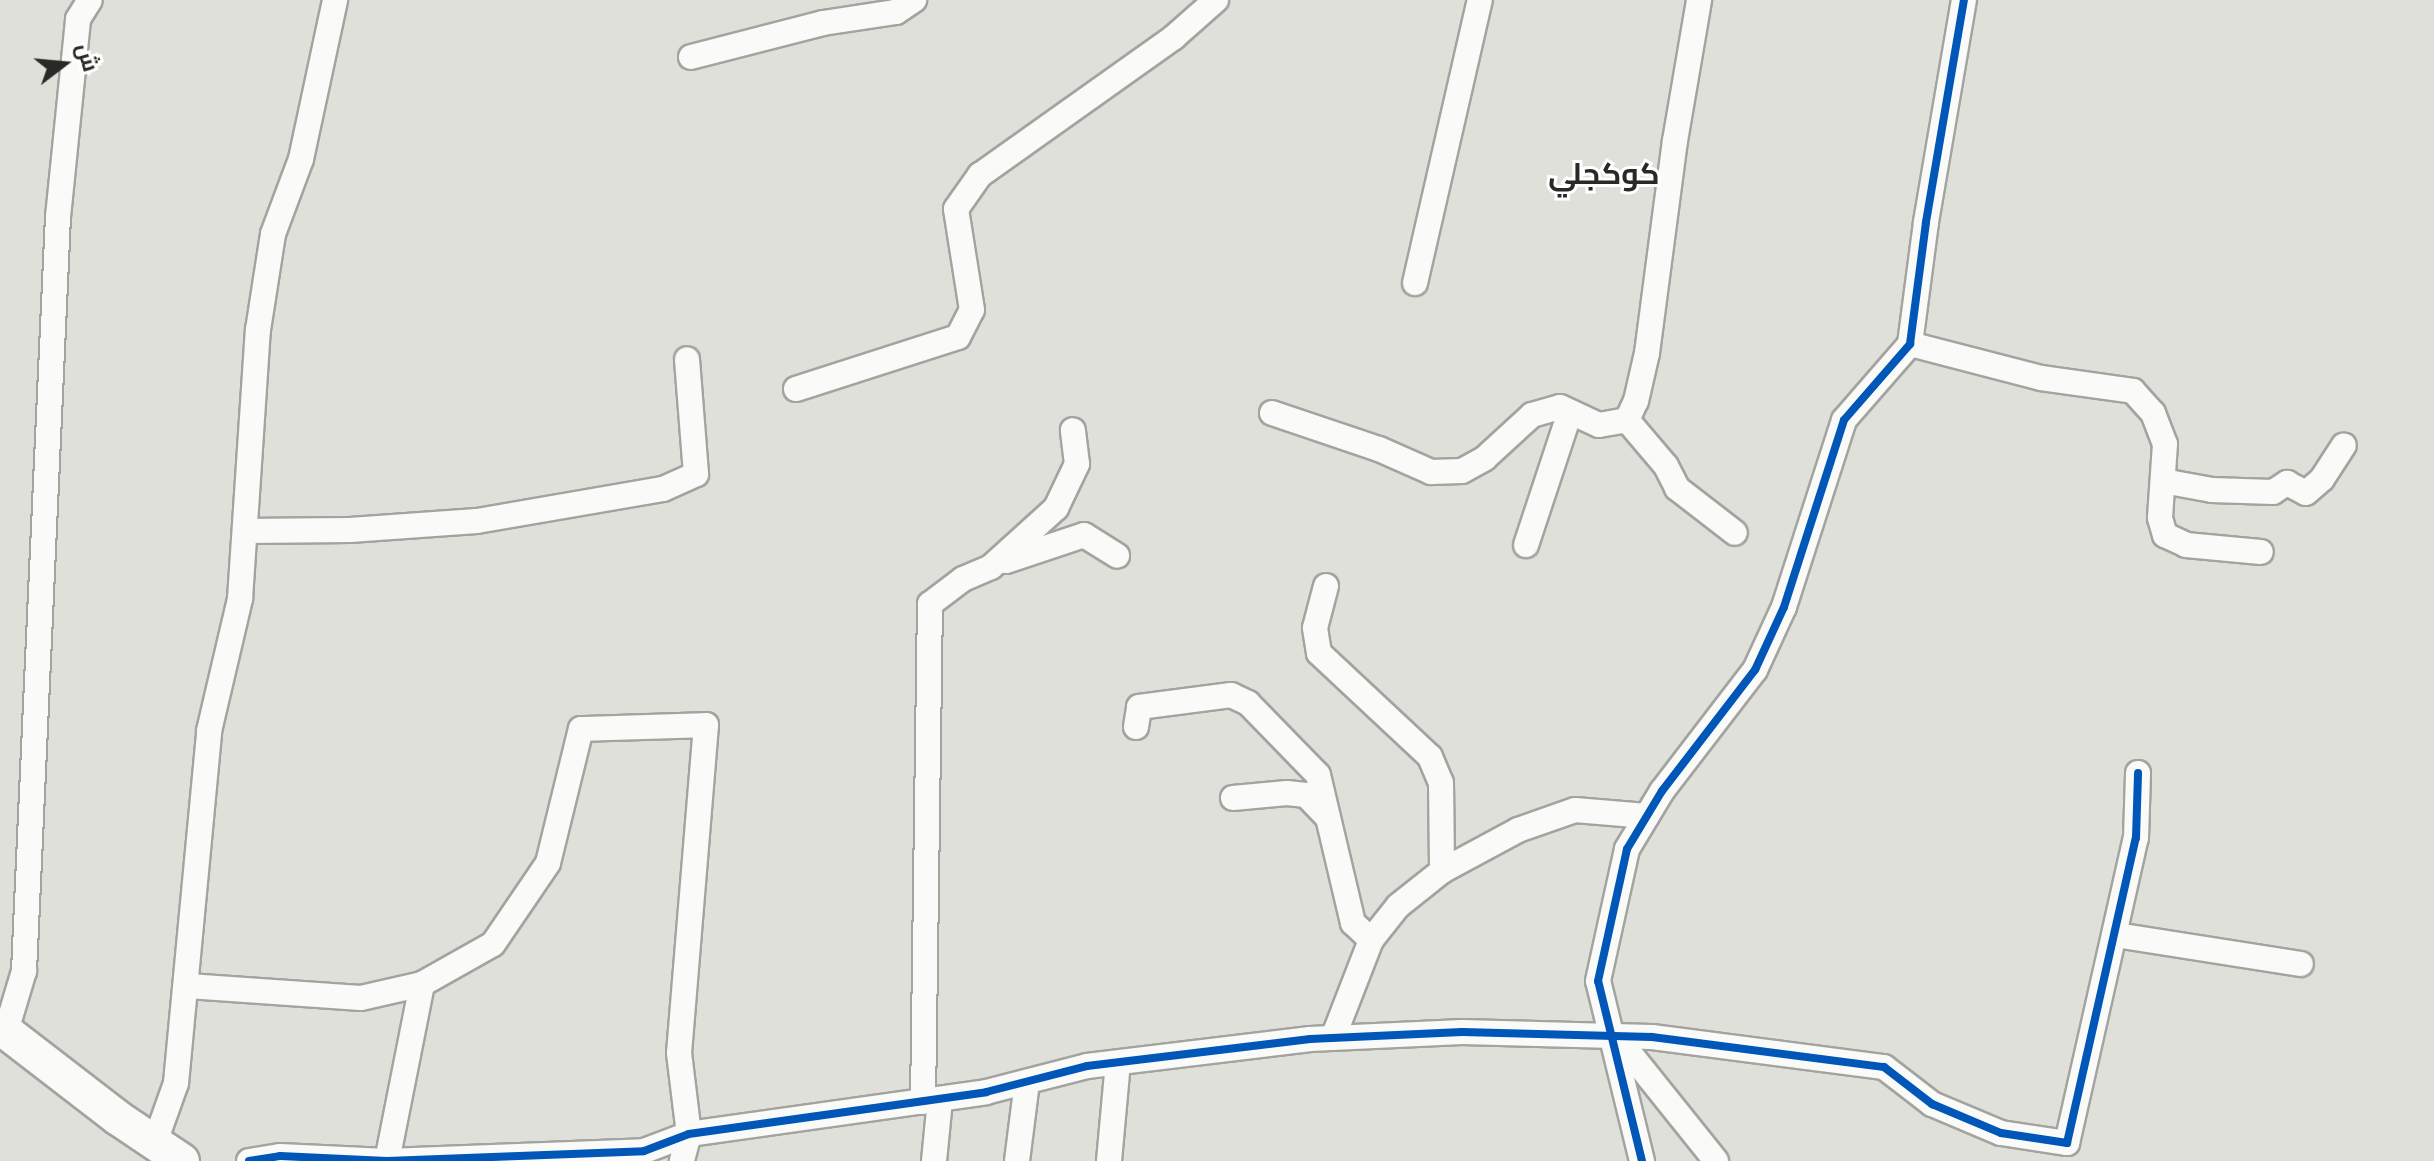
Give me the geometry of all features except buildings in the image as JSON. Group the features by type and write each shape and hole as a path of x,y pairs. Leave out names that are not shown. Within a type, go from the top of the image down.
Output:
{"street":[{"path":"90,0 78,19 58,217 24,971 3,1029 168,1152"},
{"path":"168,1152 188,986 209,731 240,599 258,330 273,234 301,159 335,0"},
{"path":"691,57 823,23 896,12 914,0"},
{"path":"796,389 958,337 972,310 956,209 980,175 1174,37 1216,0"},
{"path":"1415,283 1480,0"},
{"path":"1627,420 1636,401 1647,353 1675,141 1699,0"},
{"path":"1642,1161 1598,981 1627,849 1647,816 1755,670 1784,607 1844,420 1910,344 1926,222 1964,0"},
{"path":"1910,344 2041,378 2133,391 2153,413 2165,444 2160,518 2165,535 2186,545 2261,552"},
{"path":"245,531 350,530 477,521 663,489 696,474 687,359"},
{"path":"1272,413 1379,449 1431,472 1462,471 1485,458 1532,415 1560,407 1599,425 1627,420"},
{"path":"1526,545 1570,412"},
{"path":"1627,420 1666,466 1677,488 1735,533"},
{"path":"991,567 1056,508 1077,464 1073,430"},
{"path":"2163,481 2212,490 2273,492 2287,483 2306,493 2322,479 2344,445"},
{"path":"934,1161 930,604 963,579 1051,543 1084,535 1117,556"},
{"path":"1326,586 1315,628 1319,653 1430,757 1441,783 1442,871"},
{"path":"1136,727 1139,707 1231,695 1248,703 1318,775 1353,923 1371,940"},
{"path":"188,986 361,998 422,984 493,944 548,863 581,729 706,725 679,1053 689,1134 682,1161"},
{"path":"249,1161 280,1156 387,1161 644,1151 689,1134 932,1101 1087,1066 1333,1038 1462,1032 1613,1036 1884,1067 1932,1104 2001,1133 2067,1143 2136,838 2138,773"},
{"path":"1233,798 1306,795 1326,816"},
{"path":"1333,1038 1371,940 1398,906 1442,871 1518,830 1575,810 1647,816"},
{"path":"2116,935 2301,964"},
{"path":"387,1161 422,984"},
{"path":"1613,1036 1716,1161"},
{"path":"1109,1161 1118,1063"},
{"path":"1017,1161 1027,1082"}],"cycle path":[{"path":"1642,1161 1598,981 1627,849 1662,791 1755,670 1784,607 1844,420 1910,344 1926,222 1964,0"},
{"path":"249,1161 280,1156 387,1161 644,1151 689,1134 986,1092 1087,1066 1310,1039 1462,1032 1652,1037 1884,1067 1932,1104 2001,1133 2067,1143 2136,838 2138,773"}],"district":[{"name":"كوكجلي","path":"1604,174"}]}
